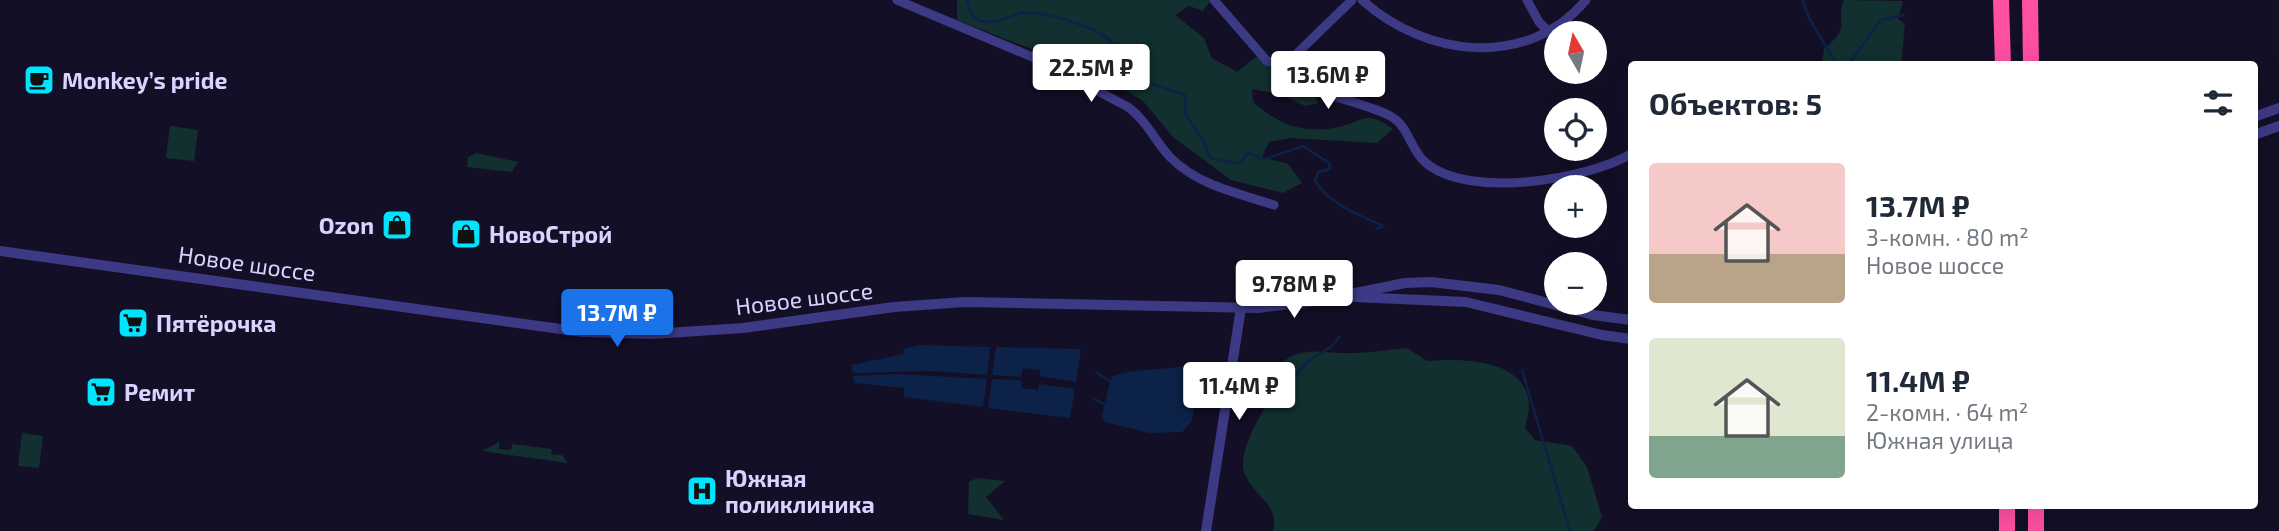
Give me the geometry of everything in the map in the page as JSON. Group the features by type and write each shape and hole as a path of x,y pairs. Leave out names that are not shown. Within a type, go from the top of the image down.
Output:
{"highway":[{"path":"2001,0 2003,61"},
{"path":"2030,0 2031,61"},
{"path":"2007,509 2007,531"},
{"path":"2036,509 2036,531"}],"street":[{"path":"897,0 1037,59 1128,107 1139,115 1167,154 1184,171 1206,183 1273,205"},
{"path":"1214,0 1267,61 1285,65 1300,83 1311,89 1391,116 1424,162 1436,170 1509,184 1585,172 1628,155"},
{"path":"1285,65 1352,0"},
{"path":"1362,0 1404,31 1438,43 1478,49 1522,45 1544,34"},
{"path":"1527,0 1544,27"},
{"path":"1562,21 1586,0"},
{"path":"2258,116 2279,108"},
{"path":"2258,134 2279,126"},
{"name":"Новое шоссе","path":"0,251 582,332 652,334 743,328 894,307 965,302 1241,308 1344,296"},
{"path":"1344,296 1405,283 1462,284 1499,290 1593,315 1628,320"},
{"path":"1344,296 1466,302 1571,328 1628,338"},
{"path":"1206,531 1241,308"}],"green space":[{"path":"957,0 1211,0 1203,11 1189,6 1175,15 1204,38 1212,58 1237,72 1260,54 1274,71 1286,77 1290,87 1314,95 1319,103 1305,106 1282,95 1252,89 1253,102 1262,110 1292,126 1313,130 1338,127 1365,118 1376,119 1393,129 1377,143 1291,138 1269,142 1262,157 1288,164 1302,183 1283,193 1231,180 1173,137 1143,101 1105,78 957,20"},
{"path":"1844,0 1903,1 1898,19 1905,24 1901,61 1822,61 1824,49 1841,29"},
{"path":"170,126 198,130 194,161 166,158"},
{"path":"476,153 518,162 512,172 467,167 468,157"},
{"path":"1407,348 1427,361 1474,361 1505,370 1518,379 1526,391 1529,407 1525,428 1535,440 1572,446 1587,467 1602,517 1594,531 1273,531 1273,513 1248,480 1243,465 1248,441 1265,406 1270,382 1277,367 1301,353 1359,353"},
{"path":"22,433 43,436 39,468 18,466"},
{"path":"499,442 499,449 511,450 512,444 552,449 551,454 562,455 568,463 482,451"},
{"path":"977,478 1005,481 986,497 1004,520 968,514 969,482"}],"water":[{"path":"920,345 990,347 987,375 934,371 853,373 851,365 904,354 903,349"},
{"path":"996,347 1081,349 1076,382 1040,376 1040,370 1023,368 1021,377 992,375"},
{"path":"1190,365 1200,369 1200,374 1192,421 1182,432 1149,433 1104,422 1102,416 1111,377"},
{"path":"898,374 987,379 983,407 904,397 904,388 854,383 853,376"},
{"path":"992,379 1021,380 1021,388 1038,390 1039,384 1075,389 1070,418 988,408"}],"waterway":[{"path":"967,0 973,16 981,21 992,22 1022,13 1043,14 1084,26 1106,37 1131,76 1185,95 1185,113 1211,158 1239,164 1248,153 1265,159 1303,146 1329,163 1330,169 1318,172 1315,181 1328,196 1384,226"},
{"path":"1803,0 1809,18 1835,61"},
{"path":"1851,61 1881,20 1904,15"},
{"path":"1376,229 1384,226"},
{"path":"1251,401 1282,392 1304,366 1331,347 1339,337"},
{"path":"1522,370 1570,531"},
{"path":"1097,373 1109,381"},
{"path":"1093,398 1104,404"}],"place":[{"name":"Monkey’s pride","path":"39,80"},
{"name":"Ozon","path":"397,225"},
{"name":"НовоСтрой","path":"466,234"},
{"name":"Пятёрочка","path":"133,323"},
{"name":"Ремит","path":"101,392"},
{"name":"Южная поликлиника","path":"702,491"}]}
